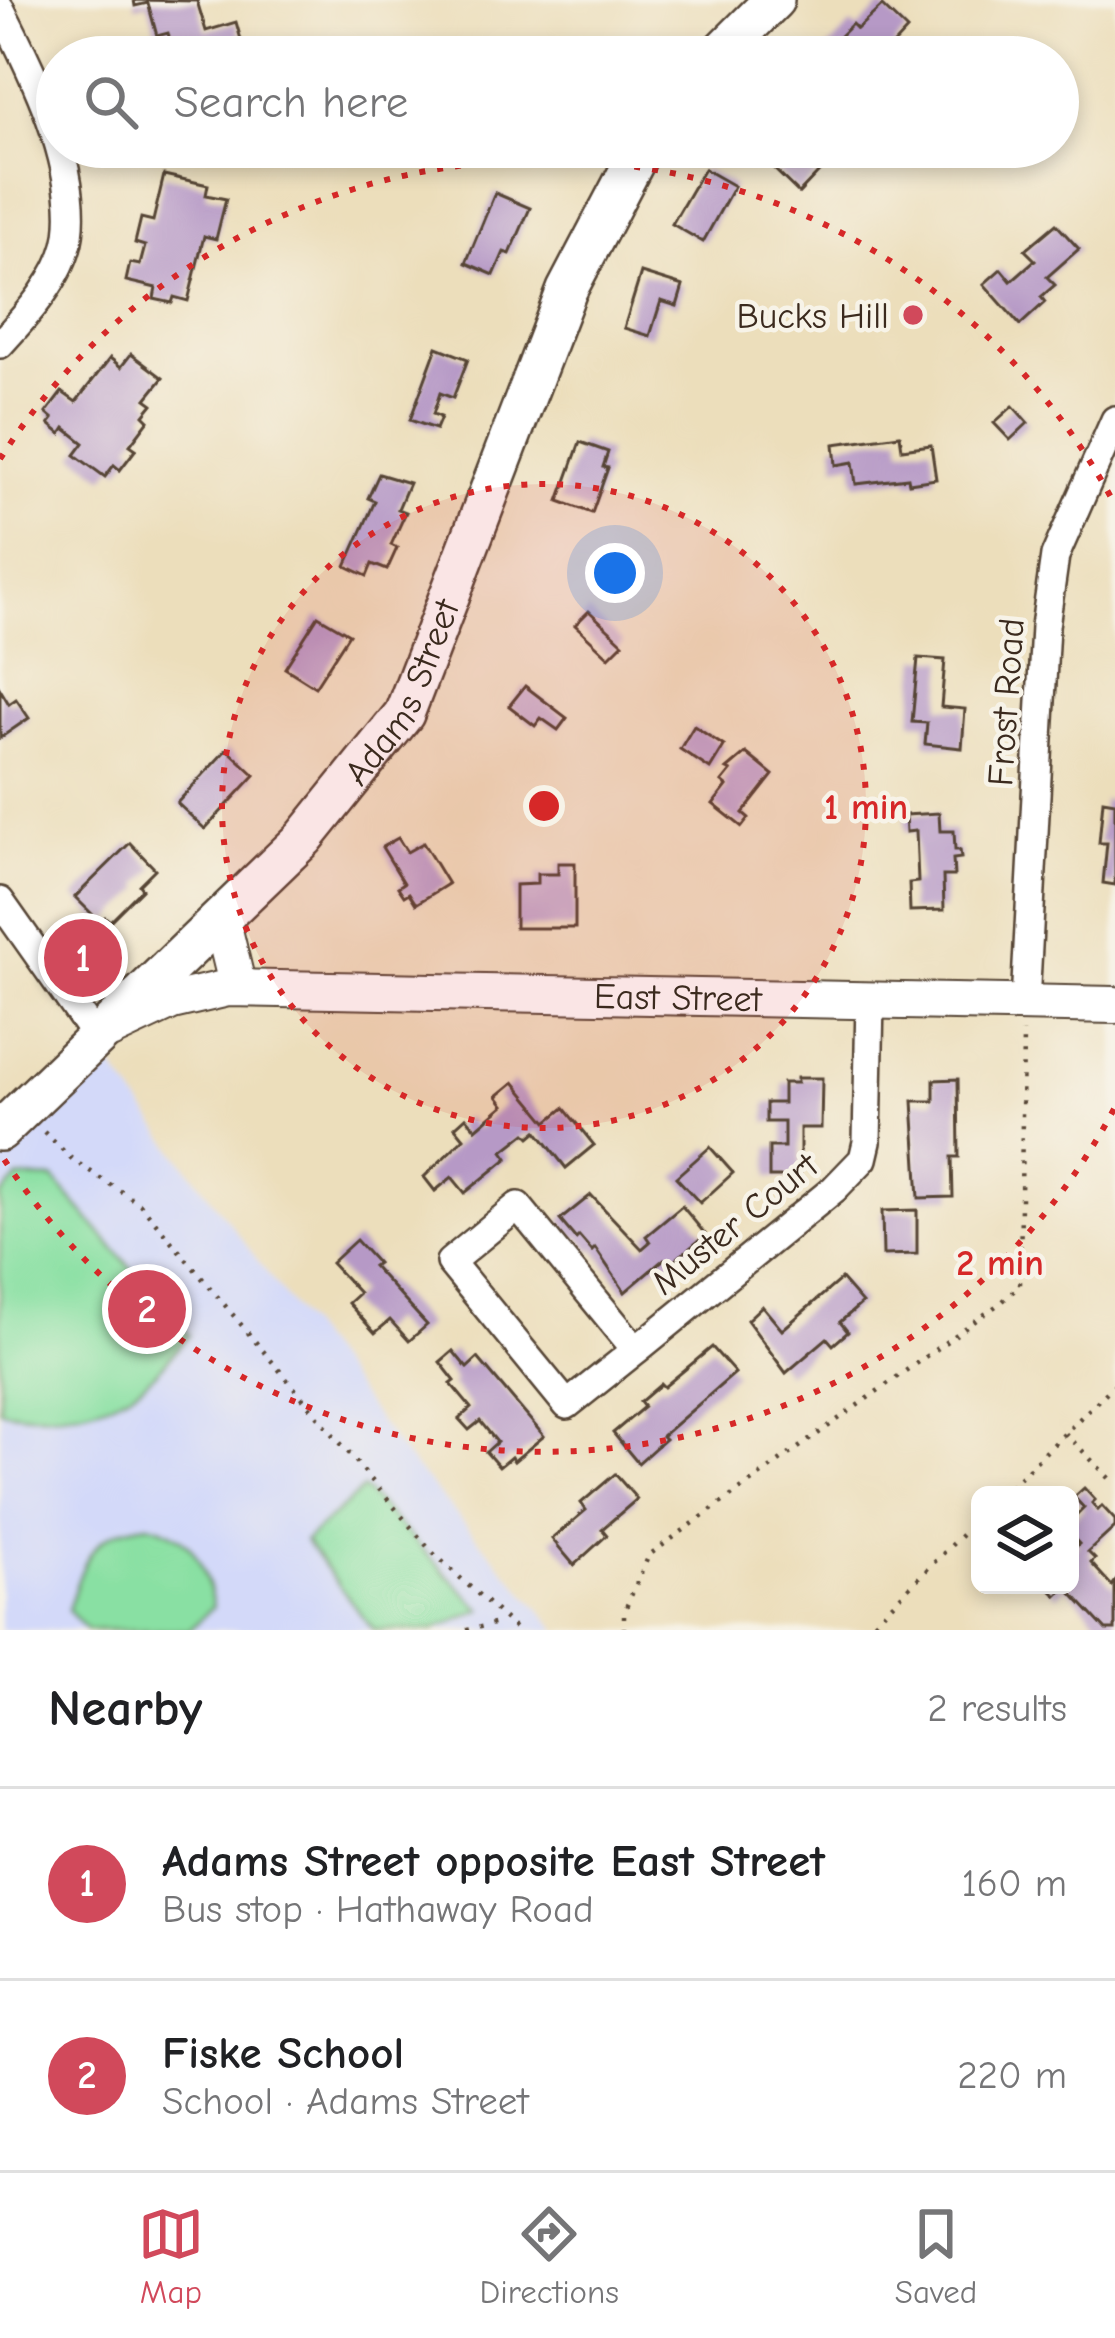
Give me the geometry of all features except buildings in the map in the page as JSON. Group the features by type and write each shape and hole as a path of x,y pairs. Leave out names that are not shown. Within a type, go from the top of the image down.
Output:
{"main road":[{"path":"738,36 774,0"},
{"name":"Adams Street","path":"18,1128 96,1037 304,838 404,714 567,290 632,168"}],"street":[{"path":"0,8 36,80"},
{"path":"0,344 40,302 69,239 68,191 62,168"},
{"name":"Frost Road","path":"1024,1014 1045,626 1055,556 1115,420"},
{"path":"0,901 96,1037"},
{"path":"221,918 238,988"},
{"name":"East Street","path":"96,1037 172,1000 238,988 870,1000 1024,1014 1115,1005"},
{"name":"Muster Court","path":"636,1350 518,1206 450,1262 567,1405 636,1350 834,1190 863,1160 870,1000"}],"path":[{"path":"624,1630 624,1612 649,1555 1019,1285 1024,1014"},
{"path":"18,1128 140,1204 431,1551 517,1630"},
{"path":"1011,1486 1115,1384"},
{"path":"1065,1432 1115,1484"},
{"path":"866,1630 971,1526"},
{"path":"467,1630 504,1622"}],"shaded area":[{"path":"110,1064 404,1455 558,1630 0,1630 0,1163"}],"green space":[{"path":"18,1178 54,1179 189,1335 151,1377 118,1399 59,1413 0,1410 0,1197"},
{"path":"363,1489 482,1610 433,1630 373,1630 305,1541"},
{"path":"148,1524 176,1535 194,1553 213,1606 190,1630 87,1630 68,1610 85,1563 101,1541"}],"place":[{"name":"Bucks Hill","path":"913,315"},
{"name":"Adams Street opposite East Street","path":"83,958"},
{"name":"Fiske School","path":"147,1309"}]}
